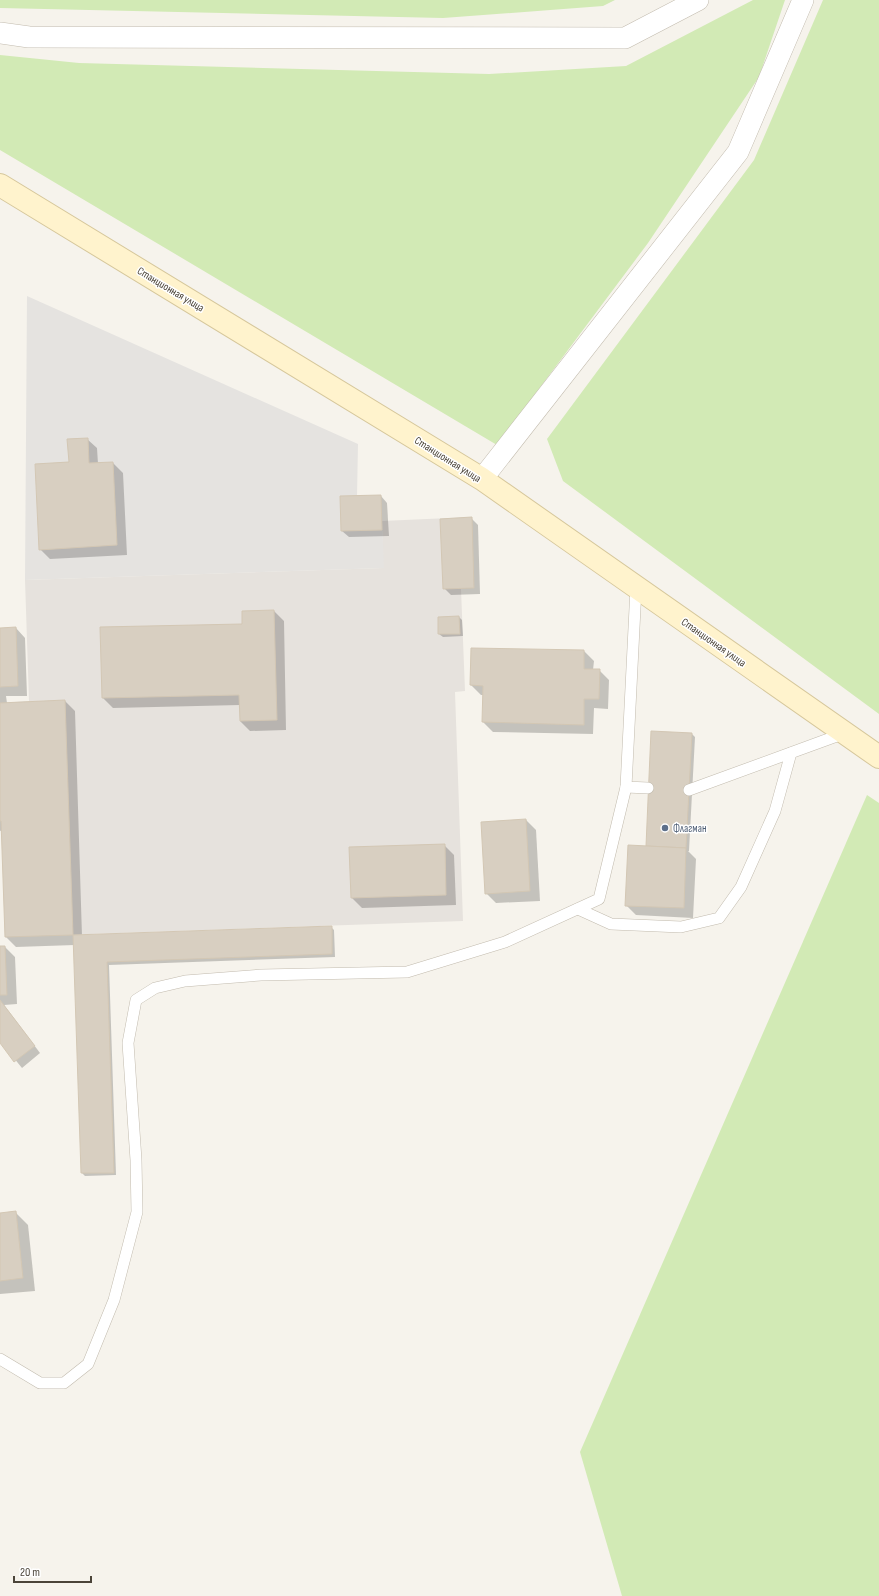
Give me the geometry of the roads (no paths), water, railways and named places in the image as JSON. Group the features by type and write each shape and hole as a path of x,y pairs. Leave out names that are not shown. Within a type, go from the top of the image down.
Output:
{"main road":[{"name":"Станционная улица","path":"0,185 482,479 879,757"}],"street":[{"path":"0,33 30,37 625,38 698,0"},
{"path":"482,479 738,152 803,0"}],"lane":[{"path":"0,1358 40,1383 64,1383 88,1364 114,1300 137,1212 136,1160 128,1043 136,1000 155,988 185,981 261,975 407,972 505,942 599,899 626,787 636,588"},
{"path":"689,790 845,733"},
{"path":"578,909 611,924 681,927 719,918 741,887 775,811 791,753"},
{"path":"626,787 648,788"}],"place":[{"name":"Флагман","path":"665,828"}]}
